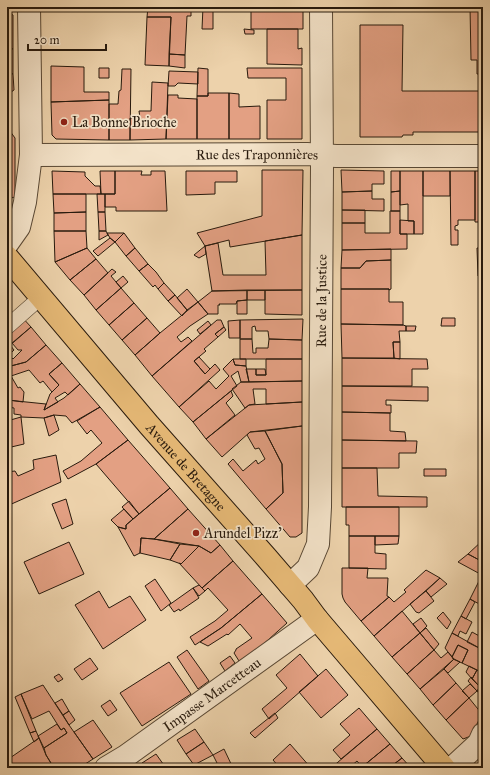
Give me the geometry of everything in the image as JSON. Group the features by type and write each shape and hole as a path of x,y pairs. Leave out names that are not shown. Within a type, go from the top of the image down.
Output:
{"main road":[{"name":"Avenue de Bretagne","path":"7,257 149,425 303,600 317,619 444,768"}],"street":[{"path":"7,244 19,227 26,202 31,155 29,7"},
{"name":"Rue de la Justice","path":"290,585 308,568 318,544 320,491 322,155 321,7"},
{"name":"Rue des Traponnières","path":"31,155 307,154 483,156"},
{"name":"Impasse Marcetteau","path":"106,768 130,762 317,619"},
{"path":"452,768 479,743 483,734"}],"lane":[{"path":"7,327 41,297"}],"building":[{"path":"148,7 191,9 191,16 187,16 185,55 169,54 171,17 147,17"},
{"path":"203,7 213,7 213,29 202,29"},
{"path":"251,7 303,7 303,29 251,29"},
{"path":"470,7 483,7 483,74 477,74 477,60 471,60"},
{"path":"7,12 13,15 13,49 7,47"},
{"path":"147,17 171,17 169,66 145,65"},
{"path":"360,25 403,25 402,91 483,91 483,132 413,132 413,135 403,135 402,137 360,137"},
{"path":"244,29 254,30 254,34 245,34"},
{"path":"267,29 298,29 298,49 302,48 302,65 267,64"},
{"path":"7,47 13,49 13,74 7,72"},
{"path":"169,54 185,55 185,68 169,66"},
{"path":"51,66 84,67 84,92 109,92 109,100 51,102"},
{"path":"99,68 109,68 109,78 99,78"},
{"path":"198,68 208,69 208,96 197,96"},
{"path":"247,68 302,68 302,139 267,139 267,100 286,100 286,78 248,78"},
{"path":"122,69 131,69 130,140 109,140 109,104 118,104 119,91 121,90"},
{"path":"169,71 198,72 198,84 178,83 175,86 168,86"},
{"path":"7,72 13,74 14,90 7,95"},
{"path":"152,82 168,83 166,139 130,140 130,118 140,118 139,111 151,111"},
{"path":"208,93 229,93 229,139 197,139 197,96 208,96"},
{"path":"229,93 239,94 239,107 260,106 260,139 229,139"},
{"path":"168,95 178,95 178,98 197,99 197,139 166,139"},
{"path":"109,100 109,140 56,139 52,135 51,102"},
{"path":"7,127 15,138 15,197 7,199"},
{"path":"262,170 303,170 302,235 230,247 229,240 205,246 197,233 262,216"},
{"path":"341,170 384,171 384,184 372,184 372,191 342,192"},
{"path":"52,171 85,172 85,176 95,186 100,186 101,194 53,194"},
{"path":"100,171 115,171 115,194 101,194"},
{"path":"115,171 142,171 141,175 151,175 151,171 165,171 167,211 116,211 116,207 105,207 105,194 115,194"},
{"path":"186,171 237,171 237,182 215,182 215,194 186,195"},
{"path":"391,171 400,171 400,191 391,192"},
{"path":"400,171 423,171 423,234 414,234 414,221 408,221 408,204 400,205"},
{"path":"423,171 450,171 450,196 423,196"},
{"path":"450,171 475,171 475,220 458,220 458,225 455,226 455,230 458,230 458,245 451,245"},
{"path":"475,171 483,171 483,222 475,222"},
{"path":"372,191 372,199 384,199 384,211 342,210 342,192"},
{"path":"400,191 400,211 391,211 391,192"},
{"path":"53,194 86,194 86,212 54,213"},
{"path":"97,194 105,194 105,212 98,212"},
{"path":"342,210 365,210 365,223 342,223"},
{"path":"390,211 400,211 400,234 407,234 407,249 342,250 342,223 365,223 365,233 390,233"},
{"path":"86,212 86,231 54,231 54,213"},
{"path":"98,212 105,212 106,231 99,231"},
{"path":"400,220 414,221 414,234 400,234"},
{"path":"54,231 86,231 87,248 55,262"},
{"path":"99,231 106,231 108,235 99,240"},
{"path":"107,233 124,233 115,242"},
{"path":"124,233 135,248 126,256 115,242"},
{"path":"302,235 302,290 212,291 205,246 218,243 223,275 266,275 265,241"},
{"path":"110,238 115,242 98,256 93,251"},
{"path":"205,246 206,254 199,258 194,255"},
{"path":"87,248 96,259 70,280 55,262"},
{"path":"135,248 148,264 139,271 126,256"},
{"path":"477,248 483,248 483,276 478,276"},
{"path":"391,249 391,260 366,261 360,268 341,268 342,250"},
{"path":"96,259 108,273 84,295 70,280"},
{"path":"391,260 391,289 341,289 341,268 360,268 366,261"},
{"path":"148,264 164,283 158,289 155,285 153,287 139,271"},
{"path":"112,269 116,272 111,276 121,288 96,310 84,295"},
{"path":"123,276 128,282 121,288 116,282"},
{"path":"164,283 175,295 168,301 158,289"},
{"path":"121,288 134,303 109,325 96,310"},
{"path":"187,289 198,302 187,310 177,298"},
{"path":"341,289 389,289 389,302 403,302 403,325 341,324"},
{"path":"247,290 247,300 237,301 236,304 219,304 218,314 208,314 198,302 212,291"},
{"path":"247,290 265,290 265,300 247,300"},
{"path":"265,290 302,290 302,315 265,314"},
{"path":"175,295 187,310 182,316 168,301"},
{"path":"247,300 247,314 237,314 237,301"},
{"path":"198,302 208,314 177,337 181,342 188,337 192,341 152,376 135,355"},
{"path":"134,303 147,318 122,340 109,325"},
{"path":"21,316 31,327 7,348 7,327"},
{"path":"147,318 160,333 135,355 122,340"},
{"path":"442,318 455,318 455,326 441,326"},
{"path":"303,319 302,340 269,339 268,331 256,331 255,326 252,327 252,339 240,339 240,320"},
{"path":"217,320 221,320 224,327 215,334 218,337 204,349 206,351 194,361 205,374 215,364 220,370 179,407 152,376"},
{"path":"240,320 240,338 229,338 228,321"},
{"path":"208,321 211,325 200,334 197,330"},
{"path":"341,324 403,325 406,326 406,331 399,331 400,342 393,342 394,358 342,358"},
{"path":"406,326 416,326 415,331 406,331"},
{"path":"31,327 46,345 26,362 7,367 7,348 10,345 14,350 9,355 13,359 22,350 18,350 12,343"},
{"path":"224,327 226,330 218,337 215,334"},
{"path":"240,339 252,339 253,353 256,353 256,348 268,348 269,339 302,340 302,359 240,359"},
{"path":"393,342 400,342 400,359 394,358"},
{"path":"46,345 62,363 49,374 59,385 52,392 43,381 40,383 29,370 11,376 18,388 20,387 24,392 23,402 9,400 7,392 7,367 26,362"},
{"path":"199,357 210,369 205,374 194,361"},
{"path":"342,358 427,359 428,369 412,369 412,386 342,386"},
{"path":"233,359 235,365 246,366 249,382 241,382 238,371 231,376 237,386 193,422 179,407 209,381 216,389 229,376 223,369"},
{"path":"233,359 246,359 246,366 235,365"},
{"path":"266,359 302,359 302,381 249,382 246,369 256,369 256,375 266,375"},
{"path":"62,363 80,384 68,395 65,392 55,398 58,402 44,410 50,394 59,385 49,374"},
{"path":"256,369 265,369 266,375 256,375"},
{"path":"302,381 302,402 266,404 266,389 253,389 255,404 249,405 245,408 232,389 241,382"},
{"path":"80,384 100,407 72,423 66,416 54,415 44,418 21,417 21,415 14,414 14,408 7,407 7,400 46,404 44,410 64,398"},
{"path":"342,386 428,387 428,401 386,400 386,405 391,405 391,413 342,412"},
{"path":"231,391 233,396 226,403 235,415 206,439 193,422"},
{"path":"302,402 302,426 250,432 222,457 206,439 249,405"},
{"path":"100,407 128,440 96,464 68,479 63,471 81,461 102,443 91,430 87,434 77,421"},
{"path":"342,412 390,413 390,431 405,432 406,441 342,440"},
{"path":"54,415 59,430 49,436 44,418"},
{"path":"21,417 24,444 7,448 7,421"},
{"path":"302,426 302,533 296,537 290,537 266,509 283,493 282,464 265,431"},
{"path":"265,431 282,464 283,493 266,509 228,464 233,459 243,471 256,460 258,464 265,459 259,448 255,449 247,435 250,432"},
{"path":"128,440 170,488 139,514 96,464"},
{"path":"342,440 417,441 416,453 399,453 399,468 342,468"},
{"path":"56,455 61,482 7,506 7,472 15,471 18,476 34,469 33,460"},
{"path":"342,468 377,468 378,496 427,497 427,507 342,507"},
{"path":"424,469 446,469 446,476 424,476"},
{"path":"170,488 188,509 154,539 141,538 140,553 134,556 118,527 126,529 126,525"},
{"path":"66,499 73,524 62,529 52,504"},
{"path":"129,501 139,514 133,519 122,507"},
{"path":"346,507 399,507 399,536 349,536 349,525 346,525"},
{"path":"124,509 133,519 126,525 126,529 118,527 111,520"},
{"path":"188,509 220,545 211,553 199,546 154,539"},
{"path":"349,536 375,536 375,553 386,554 386,569 349,568"},
{"path":"375,536 399,536 398,544 375,545"},
{"path":"141,538 180,544 170,560 140,553"},
{"path":"483,540 482,553 483,562 468,554"},
{"path":"69,542 84,574 39,594 24,562"},
{"path":"180,544 199,546 181,564 170,560"},
{"path":"220,545 233,561 202,588 179,563 181,564 199,546 211,553"},
{"path":"468,554 483,562 482,575 458,562"},
{"path":"233,561 262,594 221,628 195,645 190,637 215,621 228,610 208,588 205,591 202,588"},
{"path":"342,568 368,568 367,578 388,578 387,596 389,597 361,621 343,598"},
{"path":"426,570 440,578 374,636 361,621 389,597 394,602 406,592 404,590"},
{"path":"440,578 447,584 431,597 426,591"},
{"path":"155,579 171,603 161,611 145,586"},
{"path":"479,581 483,583 483,606 470,599"},
{"path":"199,585 205,591 199,596 193,588"},
{"path":"193,588 199,598 180,611 179,609 174,612 169,605"},
{"path":"99,591 109,608 130,596 146,620 103,649 75,605"},
{"path":"426,591 434,601 419,613 416,612 410,604"},
{"path":"262,594 287,623 259,648 239,661 234,653 236,649 252,638 240,624 228,635 227,634 208,646 200,642 221,628"},
{"path":"470,599 475,602 466,619 461,616"},
{"path":"402,611 420,633 392,657 374,636"},
{"path":"443,612 451,622 447,629 437,618"},
{"path":"461,616 472,622 466,634 460,631 458,636 452,633"},
{"path":"421,618 427,626 420,633 413,624"},
{"path":"426,628 439,644 434,650 420,633"},
{"path":"472,632 483,638 483,650 467,642"},
{"path":"420,633 434,650 407,674 392,657"},
{"path":"452,633 483,650 483,673 462,663 468,650 458,645 452,657 448,652 445,648"},
{"path":"458,645 468,650 462,663 453,659 452,657"},
{"path":"187,650 209,681 198,689 177,657"},
{"path":"434,650 441,658 448,652 454,659 420,689 407,674"},
{"path":"300,654 318,676 269,719 262,709 287,688 276,675"},
{"path":"230,656 235,663 225,671 220,663"},
{"path":"90,658 98,669 82,680 74,669"},
{"path":"454,659 460,662 448,673 444,669"},
{"path":"169,662 191,694 142,726 120,693"},
{"path":"469,666 477,670 472,679 466,672"},
{"path":"326,669 348,695 321,718 299,692"},
{"path":"444,669 456,683 433,705 420,689"},
{"path":"477,670 483,673 483,698 477,691 480,687 472,679"},
{"path":"59,674 63,679 58,682 54,677"},
{"path":"471,677 480,687 477,691 468,681"},
{"path":"456,683 469,698 446,720 433,705"},
{"path":"470,684 477,691 469,698 462,691"},
{"path":"43,685 93,759 79,768 54,768 46,755 44,748 67,733 64,728 61,730 49,711 32,719 21,694"},
{"path":"21,694 36,731 30,733 15,697"},
{"path":"469,698 482,714 471,736 463,739 446,720"},
{"path":"62,699 69,711 63,715 55,703"},
{"path":"110,700 117,710 108,716 101,706"},
{"path":"359,708 377,729 341,759 333,750 350,735 340,724"},
{"path":"69,711 75,720 69,725 63,715"},
{"path":"275,713 278,718 255,738 250,733"},
{"path":"93,720 112,747 93,759 74,732"},
{"path":"57,724 61,730 64,728 67,733 44,748 38,736"},
{"path":"195,729 204,742 186,754 177,740"},
{"path":"377,729 390,744 362,767 357,761 349,768 331,768"},
{"path":"36,731 39,738 34,742 30,733"},
{"path":"39,738 46,755 54,768 7,768 7,760"},
{"path":"204,742 213,755 194,765 186,754"},
{"path":"290,744 311,768 280,768 273,760"},
{"path":"390,744 402,758 389,768 362,767"},
{"path":"224,749 233,768 214,768 218,765 213,755"},
{"path":"156,754 166,768 145,768 142,763"},
{"path":"402,758 411,768 389,768"}],"place":[{"name":"La Bonne Brioche","path":"64,122"},
{"name":"Arundel Pizz'","path":"196,533"}]}
